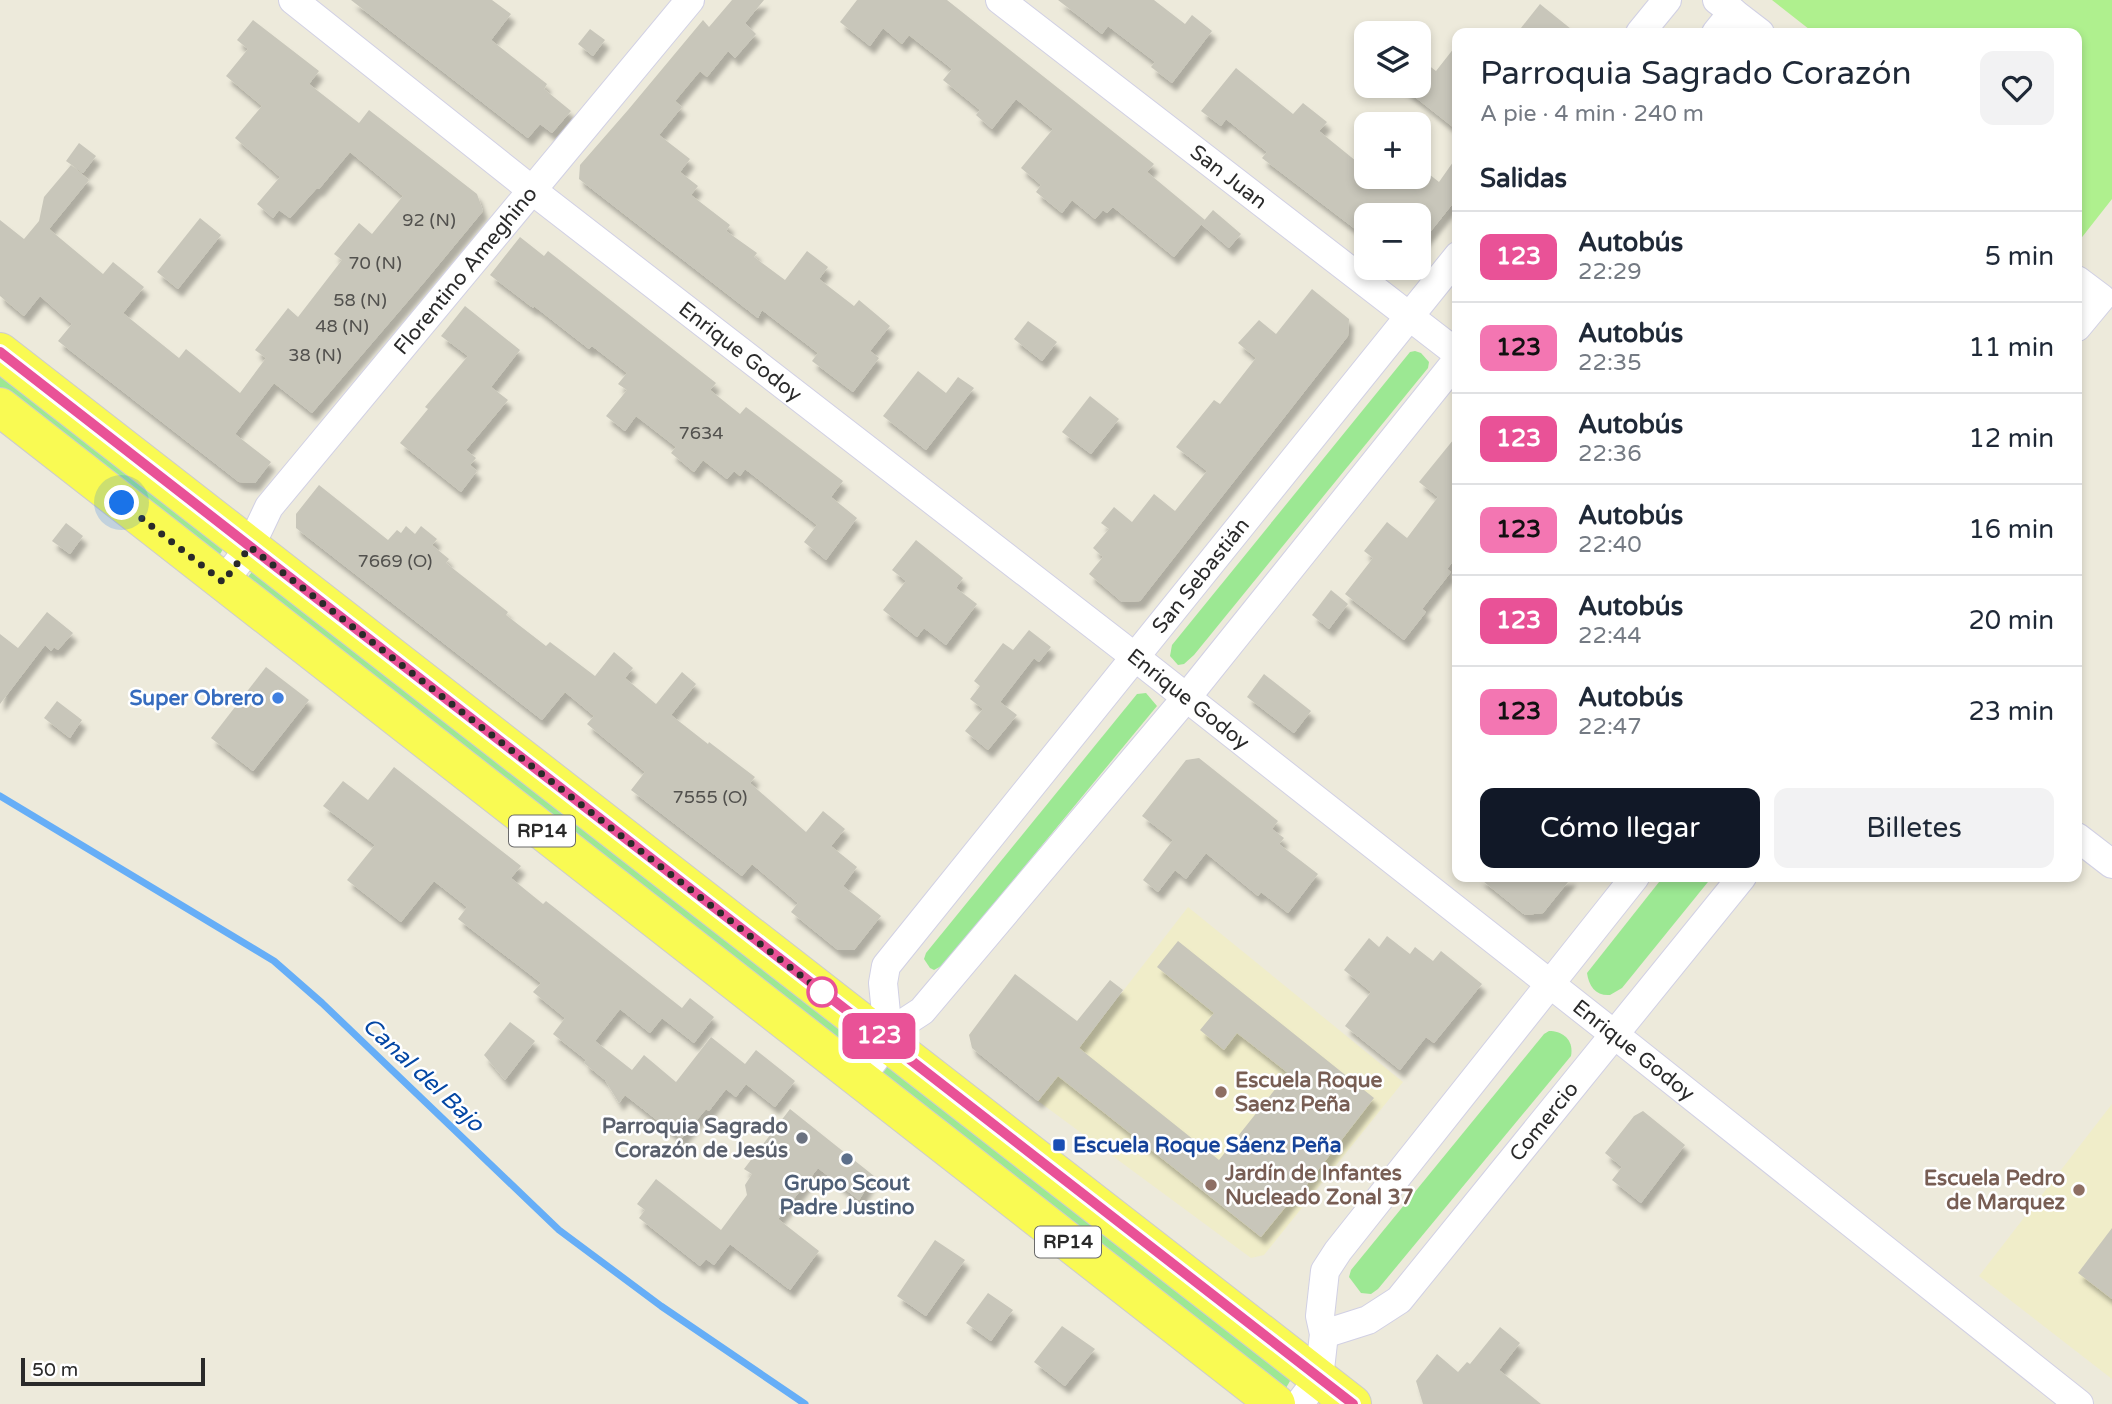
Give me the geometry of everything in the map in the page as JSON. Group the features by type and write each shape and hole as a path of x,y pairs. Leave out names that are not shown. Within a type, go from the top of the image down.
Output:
{"main road":[{"name":"RP14","path":"0,352 889,1043 1309,1391 1352,1404"},
{"name":"RP14","path":"0,407 1276,1404"}],"street":[{"name":"Enrique Godoy","path":"293,0 533,191 1135,657 2079,1404"},
{"name":"Florentino Ameghino","path":"223,582 250,547 269,507 690,0"},
{"name":"San Juan","path":"1000,0 1409,315 1452,352"},
{"path":"1644,28 1667,0"},
{"path":"1722,15 1749,28"},
{"name":"San Sebastián","path":"889,1043 883,983 886,966 1452,263"},
{"path":"2082,284 2101,298 2082,321"},
{"path":"860,1079 899,1026 922,1011 1186,698 1452,365"},
{"path":"2082,841 2112,864"},
{"path":"1309,1391 1324,1334 1320,1316 1325,1271 1355,1229 1631,882"},
{"name":"Comercio","path":"1324,1334 1368,1320 1399,1300 1738,882"}],"shaded area":[{"name":"Escuela Roque Saenz Peña","path":"1188,907 1403,1082 1264,1255 1251,1258 1038,1101"},
{"name":"Escuela Pedro de Marquez","path":"2112,1104 2112,1379 1979,1276"}],"green space":[{"path":"1772,0 2112,0 2112,199 2082,237 2082,28 1808,28"},
{"path":"1410,352 1421,353 1429,362 1428,368 1194,655 1184,664 1178,665 1170,656 1172,645"},
{"path":"0,370 223,549 219,556 0,393"},
{"path":"252,572 861,1042 863,1048 859,1055 247,578"},
{"path":"1146,693 1157,706 943,965 934,970 930,968 924,959 926,953 1137,694"},
{"path":"1659,882 1708,882 1622,988 1610,995 1597,992 1591,986 1587,973"},
{"path":"1549,1031 1559,1033 1569,1041 1571,1056 1378,1289 1371,1294 1361,1293 1349,1277 1351,1270"},
{"path":"892,1066 1289,1376 1290,1381 1286,1388 882,1073"}],"building":[{"path":"351,0 492,0 511,14 491,40 547,84 544,89 571,111 552,133 540,124 528,138"},
{"path":"732,0 764,0 745,23 756,34 735,58 728,51 707,77 700,71 675,101 682,107 659,135 690,159 680,172 698,186 691,195 730,225 726,231 757,253 754,257 785,280 807,251 828,267 819,279 854,306 859,300 890,326 870,351 879,358 853,392 812,361 818,353 762,310 758,318 579,179 580,165 703,20 709,27"},
{"path":"857,0 947,0 1154,164 1147,172 1205,220 1174,257 1113,207 1107,213 1103,210 1095,219 1072,200 1062,213 1036,192 1041,185 1021,168 1053,129 1016,99 992,129 976,115 980,110 943,80 952,69 909,35 902,44 883,28 870,46 840,22"},
{"path":"1058,0 1154,0 1185,24 1192,15 1212,31 1172,83 1151,67 1155,62 1108,26 1102,34"},
{"path":"1540,4 1570,28 1521,28"},
{"path":"253,20 319,71 309,84 359,123 369,110 477,194 483,211 312,413 274,383 235,434 271,462 255,483 239,482 58,341 72,324 40,296 24,316 0,296 0,220 24,239 39,221 44,197 71,165 89,180 49,229 103,274 113,262 144,287 123,313 179,358 186,349 240,393 266,358 255,350 288,308 298,317 342,260 334,254 359,223 372,234 403,196 350,152 290,218 279,210 273,218 257,204 280,177 235,138 262,106 226,76 248,49 237,40"},
{"path":"590,29 605,40 593,56 578,44"},
{"path":"1452,51 1452,126 1416,98 1431,98 1431,67 1436,71"},
{"path":"1236,68 1293,114 1303,103 1327,122 1319,131 1354,159 1354,189 1431,189 1431,176 1439,182 1452,164 1452,205 1431,231 1431,203 1354,203 1354,228 1262,158 1267,152 1226,119 1221,126 1201,111"},
{"path":"79,143 96,156 83,173 66,161"},
{"path":"1213,210 1241,234 1229,248 1201,224"},
{"path":"200,218 221,235 178,289 157,272"},
{"path":"520,237 544,256 548,251 716,383 710,390 740,414 746,407 843,481 831,497 857,518 826,560 804,542 817,525 745,469 740,476 734,471 727,479 703,460 694,472 671,453 676,447 636,416 625,431 606,416 627,390 618,384 627,373 592,346 589,349 490,275"},
{"path":"1312,289 1349,319 1348,336 1140,601 1122,602 1089,574 1103,557 1093,548 1109,529 1101,523 1114,507 1132,522 1154,494 1175,511 1207,471 1176,447 1214,400 1220,404 1256,358 1238,343 1259,320 1276,334"},
{"path":"465,306 520,350 491,387 508,400 466,450 476,458 470,465 477,471 461,492 400,443 428,409 425,407 468,356 441,336"},
{"path":"1028,321 1057,342 1042,361 1014,339"},
{"path":"918,371 946,393 958,377 974,388 926,450 883,416"},
{"path":"1090,396 1119,419 1091,454 1062,432"},
{"path":"1452,441 1452,563 1447,569 1451,572 1422,609 1426,612 1404,640 1345,594 1373,558 1364,551 1387,522 1407,538 1438,497 1419,482"},
{"path":"319,485 388,540 397,530 401,533 406,526 415,534 421,526 437,539 432,545 449,559 446,563 508,612 506,615 546,646 550,642 595,676 614,652 633,668 625,678 656,704 682,672 696,684 671,715 755,777 750,783 806,832 823,811 845,829 831,846 857,867 843,886 881,916 854,950 838,950 791,912 798,903 752,864 742,876 631,790 645,772 587,724 594,716 565,692 542,720 296,528 296,514"},
{"path":"66,523 83,536 70,554 52,541"},
{"path":"916,540 963,578 956,588 977,604 946,645 924,628 917,637 883,610 906,581 892,570"},
{"path":"1331,590 1348,604 1329,629 1312,615"},
{"path":"47,612 73,633 58,650 54,647 51,651 45,645 0,704 0,634 18,648"},
{"path":"1029,630 1051,647 1039,662 1034,658 1000,702 1017,715 988,750 965,731 983,709 970,699 980,686 974,681 1003,643 1013,650"},
{"path":"266,667 309,700 253,771 211,738"},
{"path":"1264,674 1311,711 1294,733 1247,697"},
{"path":"57,701 82,720 70,738 44,718"},
{"path":"1199,758 1278,821 1272,829 1284,838 1279,844 1318,874 1288,913 1261,892 1258,896 1206,853 1186,879 1175,870 1158,892 1143,880 1173,840 1142,816 1186,760"},
{"path":"394,767 521,866 511,878 543,904 546,901 682,1008 690,998 714,1017 694,1043 662,1018 650,1033 620,1009 595,1041 632,1070 644,1055 676,1082 711,1037 745,1064 756,1050 795,1081 775,1107 746,1084 736,1097 726,1089 681,1139 625,1095 619,1103 605,1080 584,1063 586,1060 553,1034 565,1018 533,992 541,983 458,919 467,907 434,881 401,922 347,880 375,845 323,806 343,781 368,800"},
{"path":"1484,882 1568,882 1543,913 1525,915"},
{"path":"1387,936 1410,954 1415,947 1433,961 1441,951 1482,984 1434,1043 1426,1037 1400,1070 1345,1026 1371,992 1344,970 1369,938 1379,947"},
{"path":"1178,941 1374,1098 1298,1196 1296,1194 1261,1237 1058,1076 1038,1101 972,1048 969,1035 1015,974 1077,1021 1110,980 1123,990 1079,1048 1219,1160 1288,1073 1237,1033 1224,1050 1200,1030 1214,1013 1157,967"},
{"path":"510,1022 535,1041 505,1080 484,1055"},
{"path":"790,1109 874,1176 859,1200 818,1168 778,1219 819,1251 790,1290 730,1244 714,1265 706,1259 700,1266 639,1218 645,1210 637,1204 656,1179 721,1230 747,1195 745,1185 752,1174 744,1169"},
{"path":"1643,1111 1685,1145 1641,1203 1612,1180 1622,1167 1605,1153 1634,1116"},
{"path":"2112,1228 2112,1299 2078,1273"},
{"path":"935,1240 965,1260 926,1316 897,1296"},
{"path":"988,1293 1013,1310 991,1341 966,1323"},
{"path":"1062,1326 1095,1349 1065,1386 1034,1362"},
{"path":"1500,1327 1520,1343 1499,1370 1541,1404 1423,1404 1416,1381 1437,1354 1458,1372 1467,1362 1470,1364"}],"waterway":[{"name":"Canal del Bajo","path":"0,796 274,961 322,1003 559,1230 661,1306 805,1404"}],"bus line":[{"name":"123","path":"0,352 1353,1404"}],"place":[{"name":"Super Obrero","path":"278,698"},
{"name":"Escuela Roque Saenz Peña","path":"1221,1092"},
{"name":"Parroquia Sagrado Corazón de Jesús","path":"802,1138"},
{"name":"Escuela Roque Sáenz Peña","path":"1059,1145"},
{"name":"Grupo Scout Padre Justino","path":"847,1159"},
{"name":"Jardín de Infantes Nucleado Zonal 37","path":"1211,1185"},
{"name":"Escuela Pedro de Marquez","path":"2079,1190"}],"route":[{"path":"122,503 223,582 250,547 822,992"}]}
